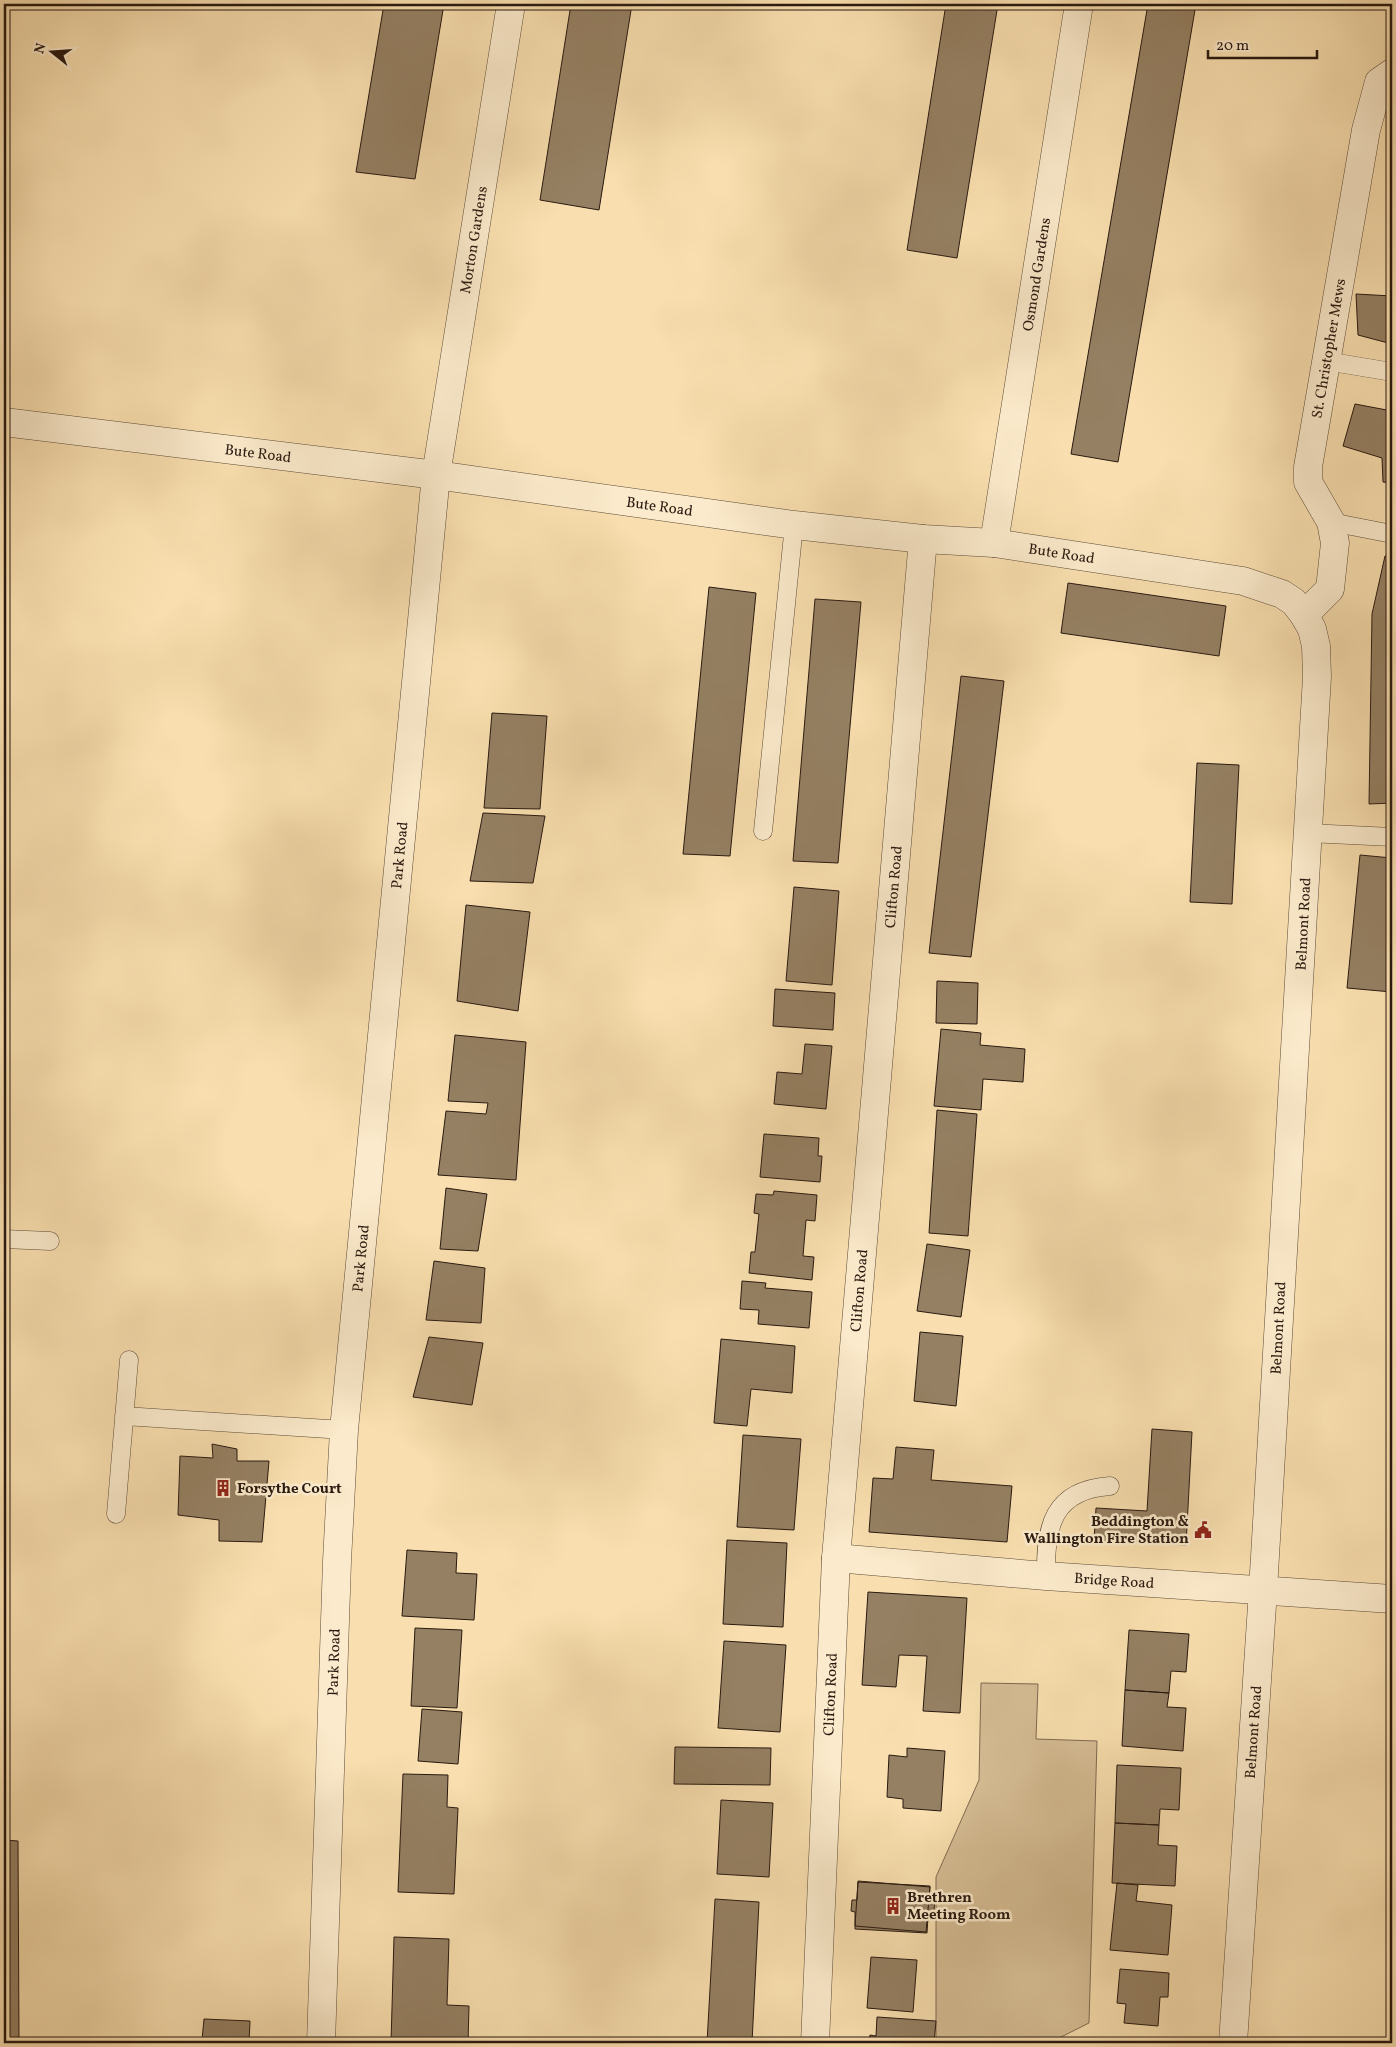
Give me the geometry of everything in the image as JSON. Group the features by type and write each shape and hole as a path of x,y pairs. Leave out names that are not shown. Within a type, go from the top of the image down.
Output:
{"street":[{"name":"Morton Gardens","path":"436,475 511,4"},
{"name":"Osmond Gardens","path":"994,544 1079,4"},
{"name":"St. Christopher Mews","path":"1304,615 1330,589 1335,543 1331,522 1308,482 1308,467 1366,130 1379,82 1392,73"},
{"name":"Bute Road","path":"4,422 436,475 794,525 923,539 994,544 1243,581 1282,594 1294,602 1304,615"},
{"name":"Park Road","path":"321,2043 336,1580 344,1430 436,475"},
{"name":"Clifton Road","path":"815,2043 836,1558 923,539"},
{"name":"Belmont Road","path":"1232,2043 1263,1590 1317,677 1316,646 1312,629 1304,615"},
{"name":"Bridge Road","path":"836,1558 1046,1576 1392,1599"}],"lane":[{"path":"1326,361 1392,372"},
{"path":"1331,522 1392,534"},
{"path":"764,831 794,525"},
{"path":"1308,833 1392,837"},
{"path":"4,1238 50,1241"},
{"path":"116,1514 129,1360"},
{"path":"124,1416 344,1430"},
{"path":"1046,1576 1045,1547 1049,1530 1060,1507 1078,1493 1096,1487 1110,1486"}],"shaded area":[{"path":"981,1683 1038,1684 1036,1739 1097,1741 1089,2023 1049,2043 936,2043 936,1877 979,1780"}],"building":[{"path":"384,4 444,4 415,179 356,172"},
{"path":"571,4 632,4 599,210 540,200"},
{"path":"946,4 998,4 957,258 907,250"},
{"path":"1148,4 1196,4 1118,462 1071,454"},
{"path":"1356,294 1392,296 1392,344 1358,335"},
{"path":"1355,404 1392,411 1392,483 1383,482 1382,458 1343,446"},
{"path":"1385,556 1392,557 1392,803 1369,804 1372,614"},
{"path":"1068,583 1226,606 1219,656 1061,633"},
{"path":"709,587 756,593 730,856 683,854"},
{"path":"815,599 861,602 838,863 793,861"},
{"path":"961,676 1004,681 971,957 929,953"},
{"path":"492,713 547,716 540,809 484,808"},
{"path":"1197,763 1239,765 1232,904 1190,902"},
{"path":"483,813 545,816 533,883 470,881"},
{"path":"1360,855 1392,858 1392,992 1347,988"},
{"path":"794,887 839,891 832,985 786,981"},
{"path":"466,905 530,912 518,1011 457,1001"},
{"path":"937,981 978,983 977,1024 936,1023"},
{"path":"775,989 835,993 833,1030 773,1026"},
{"path":"941,1029 981,1033 980,1045 1025,1049 1023,1082 983,1079 981,1110 934,1106"},
{"path":"455,1035 526,1042 516,1180 438,1175 446,1111 486,1114 488,1103 448,1101"},
{"path":"805,1044 832,1046 826,1109 774,1104 777,1072 802,1074"},
{"path":"937,1110 977,1114 968,1236 929,1233"},
{"path":"764,1134 819,1138 818,1156 822,1156 820,1182 760,1177"},
{"path":"446,1188 487,1194 478,1251 440,1249"},
{"path":"774,1191 817,1195 815,1221 806,1220 803,1256 814,1257 812,1280 749,1273 751,1252 755,1252 759,1214 754,1213 756,1194 773,1195"},
{"path":"927,1244 970,1250 961,1317 917,1311"},
{"path":"434,1261 485,1268 481,1323 426,1320"},
{"path":"742,1281 766,1283 765,1288 812,1292 809,1328 758,1324 759,1310 740,1309"},
{"path":"920,1332 963,1336 956,1406 914,1401"},
{"path":"429,1337 483,1343 472,1405 413,1397"},
{"path":"721,1339 795,1346 792,1393 751,1389 747,1426 714,1423"},
{"path":"1152,1429 1192,1432 1186,1545 1094,1540 1096,1508 1147,1511"},
{"path":"743,1435 801,1439 794,1530 737,1527"},
{"name":"Forsythe Court","path":"212,1444 237,1449 237,1461 269,1461 262,1542 219,1541 219,1520 178,1515 180,1456 213,1458"},
{"path":"896,1447 934,1450 931,1480 1012,1486 1007,1542 869,1532 873,1478 893,1479"},
{"path":"727,1540 787,1543 783,1627 723,1624"},
{"path":"407,1550 457,1553 456,1573 477,1574 474,1620 402,1616"},
{"path":"868,1592 967,1598 960,1713 923,1711 927,1656 899,1655 896,1687 862,1685"},
{"path":"415,1628 462,1630 457,1708 411,1706"},
{"path":"1129,1630 1189,1634 1186,1672 1171,1671 1169,1693 1125,1690"},
{"path":"724,1641 786,1645 780,1732 718,1728"},
{"path":"1125,1690 1169,1693 1167,1707 1186,1708 1183,1751 1122,1746"},
{"path":"422,1709 462,1712 458,1764 418,1761"},
{"path":"675,1747 771,1748 770,1785 674,1784"},
{"path":"907,1748 945,1751 941,1811 903,1808 903,1799 887,1797 889,1755 907,1757"},
{"path":"1117,1765 1181,1768 1179,1810 1160,1809 1159,1825 1115,1823"},
{"path":"403,1774 448,1775 447,1807 458,1808 454,1894 398,1892"},
{"path":"721,1800 773,1803 769,1877 717,1874"},
{"path":"1115,1823 1159,1825 1158,1845 1177,1846 1175,1886 1112,1883"},
{"path":"4,1840 18,1841 19,2043 4,2043"},
{"name":"Brethren Meeting Room","path":"858,1881 930,1887 926,1932 855,1926"},
{"name":"Brethren Meeting Room","path":"858,1882 930,1886 929,1901 935,1901 933,1918 928,1917 927,1933 855,1929 855,1912 851,1911 852,1900 857,1900"},
{"path":"1117,1883 1138,1885 1136,1901 1172,1905 1168,1955 1110,1950"},
{"path":"715,1899 759,1902 752,2043 707,2043"},
{"path":"394,1937 449,1939 447,2005 469,2006 468,2043 391,2043"},
{"path":"871,1957 917,1960 913,2012 867,2008"},
{"path":"1120,1969 1169,1973 1168,1997 1160,1997 1158,2026 1124,2023 1126,2004 1117,2003"},
{"path":"877,2017 936,2021 934,2043 869,2043 870,2035 876,2036"},
{"path":"204,2019 250,2021 249,2043 184,2043 185,2040 202,2040"}],"place":[{"name":"Forsythe Court","path":"223,1488"},
{"name":"Beddington & Wallington Fire Station","path":"1203,1530"},
{"name":"Brethren Meeting Room","path":"893,1906"}]}
